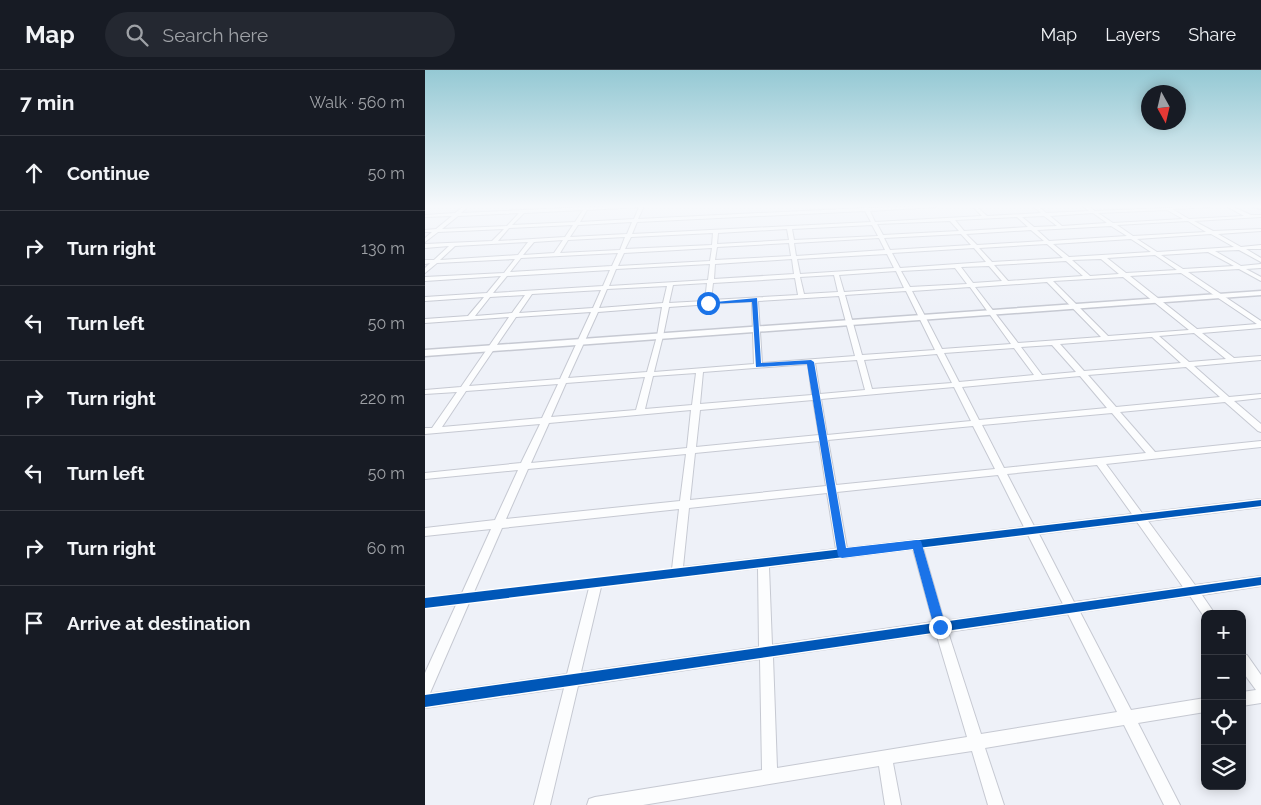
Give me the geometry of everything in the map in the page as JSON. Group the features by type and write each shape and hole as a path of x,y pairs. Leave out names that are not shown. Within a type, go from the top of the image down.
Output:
{"street":[{"path":"425,246 544,240"},
{"path":"556,255 566,240"},
{"path":"425,688 625,240"},
{"path":"681,248 684,240"},
{"path":"708,303 715,240"},
{"path":"425,262 821,240"},
{"path":"883,240 1173,805"},
{"path":"970,240 1007,283"},
{"path":"425,279 1085,240"},
{"path":"1136,240 1261,325"},
{"path":"1226,240 1261,260"},
{"path":"470,318 532,241"},
{"path":"791,242 801,297"},
{"path":"1050,242 1089,278"},
{"path":"425,271 453,245"},
{"path":"425,299 1261,247"},
{"path":"1209,250 1261,280"},
{"path":"1101,257 1233,361"},
{"path":"957,266 1040,378"},
{"path":"425,321 1261,266"},
{"path":"836,273 869,392"},
{"path":"1048,280 1106,338"},
{"path":"640,412 660,336 670,284"},
{"path":"435,430 530,292"},
{"path":"425,353 1261,293"},
{"path":"755,300 758,329 758,366"},
{"path":"425,392 1261,325"},
{"path":"1153,334 1261,429"},
{"path":"1054,342 1153,456"},
{"path":"425,431 1261,358"},
{"path":"811,362 815,397 842,553"},
{"path":"677,573 700,370"},
{"path":"425,476 1261,396"},
{"path":"425,532 1261,444"},
{"path":"1099,461 1206,610"},
{"path":"425,603 1261,503"},
{"path":"917,544 940,627 996,805"},
{"path":"763,563 770,776"},
{"path":"425,701 1261,581"},
{"path":"541,805 597,583"},
{"path":"1246,665 1261,686"},
{"path":"1246,698 1261,696"},
{"path":"595,805 646,801 770,776 1201,706"},
{"path":"885,758 893,805"}],"cycle path":[{"path":"425,603 1261,503"},
{"path":"425,701 1261,581"}],"route":[{"path":"708,303 755,300 758,329 758,366 811,362 815,397 842,553 917,544 940,627"}]}
